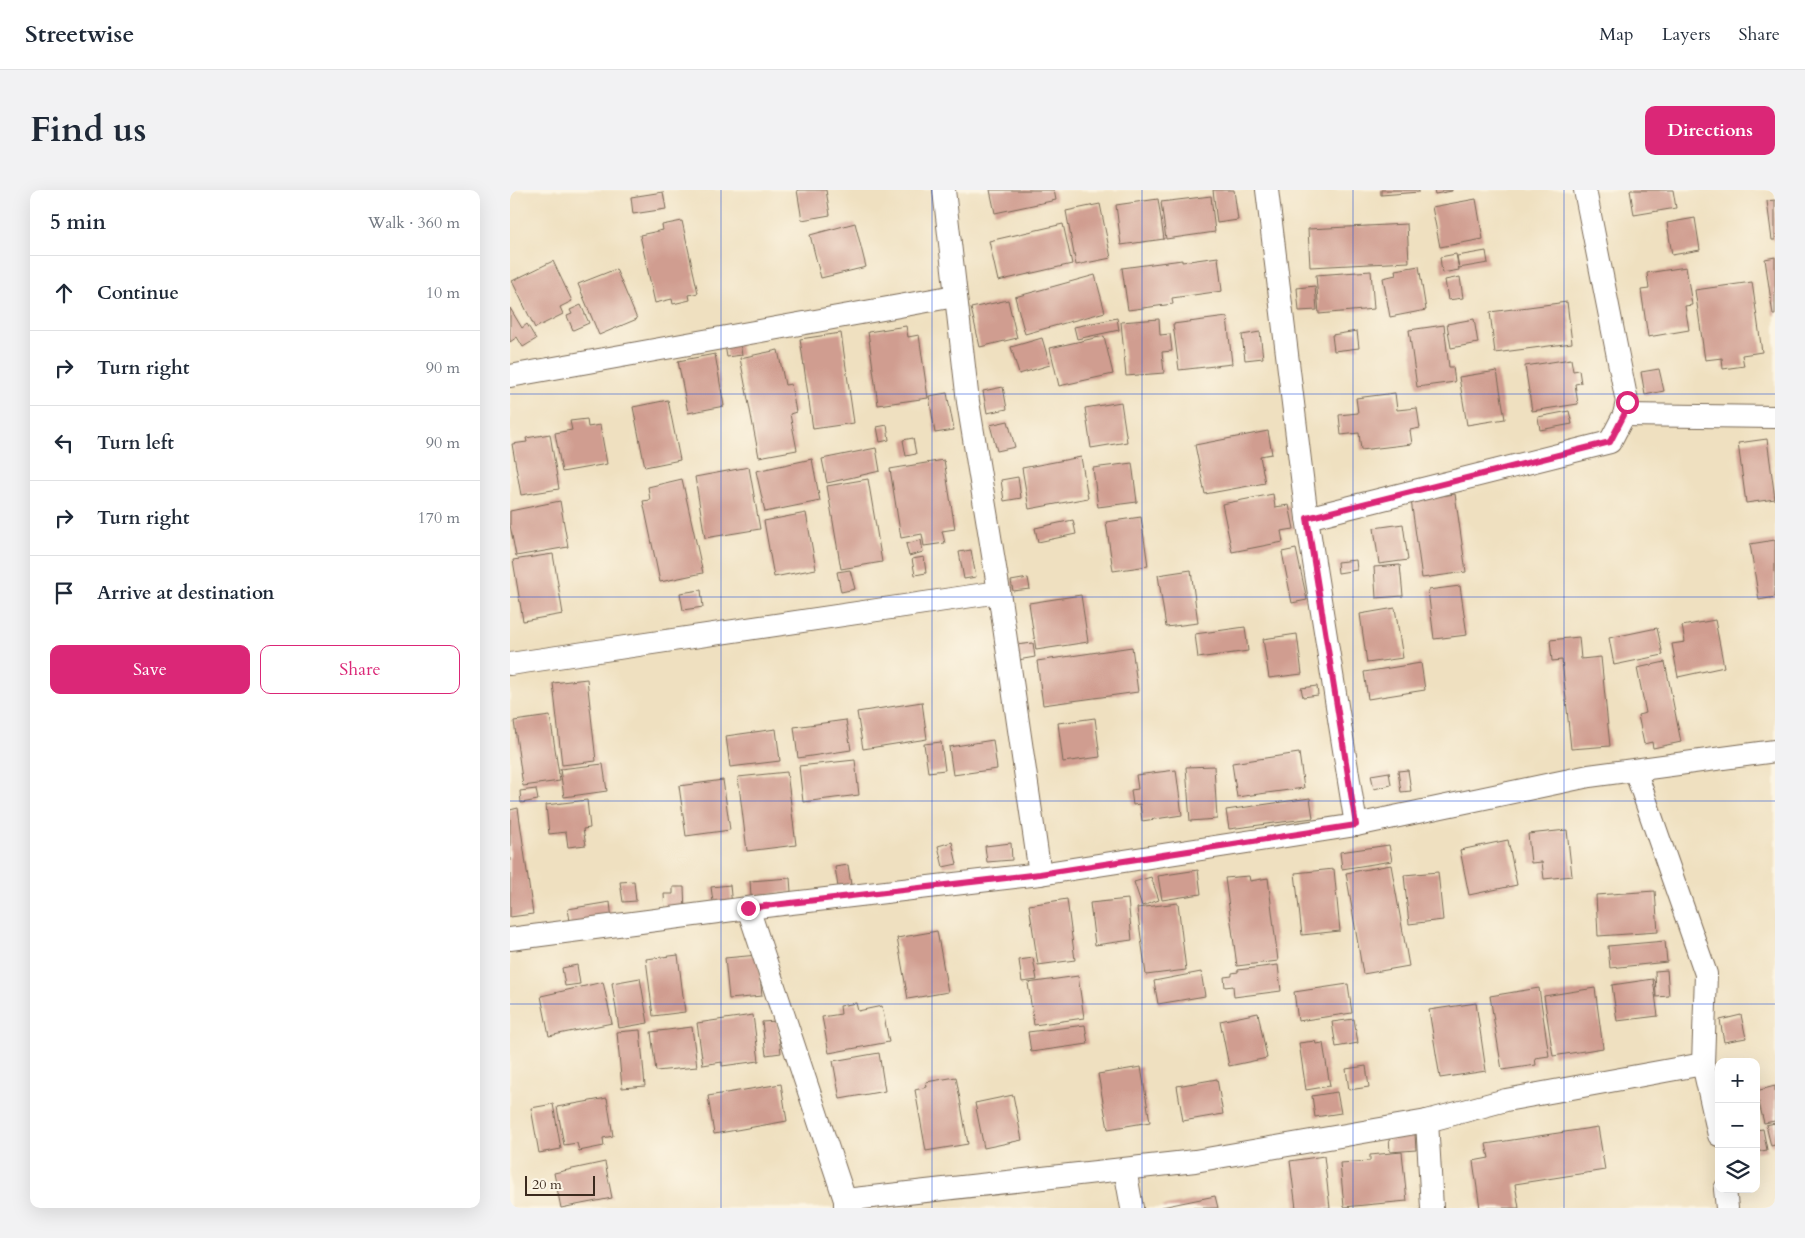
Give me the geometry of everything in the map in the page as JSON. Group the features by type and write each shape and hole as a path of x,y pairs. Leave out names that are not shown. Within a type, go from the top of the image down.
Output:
{"street":[{"path":"944,190 968,402 999,592 1040,874"},
{"path":"1267,190 1307,518 1356,825"},
{"path":"1307,518 1610,442 1624,415 1627,402 1585,190"},
{"path":"510,376 955,296"},
{"path":"1624,415 1775,417"},
{"path":"510,664 999,592"},
{"path":"510,939 748,908 1040,874 1356,825 1589,776 1775,751"},
{"path":"1635,770 1706,974 1703,1064 1715,1117"},
{"path":"748,908 845,1204 1196,1161 1427,1121 1506,1100 1703,1064"},
{"path":"1427,1121 1432,1208"},
{"path":"1126,1169 1132,1208"},
{"path":"1725,1193 1726,1208"}],"building":[{"path":"797,190 826,190 830,215 802,220"},
{"path":"990,190 1054,190 1056,200 995,213"},
{"path":"1213,190 1234,190 1238,220 1217,223"},
{"path":"1381,190 1419,190 1419,192 1381,195"},
{"path":"1434,190 1452,190 1452,191 1435,194"},
{"path":"1630,190 1673,190 1676,208 1634,215"},
{"path":"663,192 666,209 633,214 631,197"},
{"path":"1211,196 1215,232 1166,239 1161,202"},
{"path":"1158,199 1164,239 1121,245 1116,205"},
{"path":"1476,199 1483,239 1440,247 1432,207"},
{"path":"1775,200 1775,240 1772,240 1767,201"},
{"path":"1100,204 1111,258 1076,265 1066,211"},
{"path":"1695,218 1700,250 1672,255 1667,223"},
{"path":"682,221 698,293 689,295 690,300 673,304 672,299 655,303 640,235 663,230 662,225"},
{"path":"855,223 866,267 821,278 810,235"},
{"path":"1063,224 1072,264 998,281 989,241"},
{"path":"1407,224 1409,262 1310,267 1308,229"},
{"path":"1486,251 1488,263 1459,268 1457,256"},
{"path":"1456,254 1459,270 1442,273 1440,257"},
{"path":"1218,257 1222,291 1172,298 1173,304 1128,310 1122,268"},
{"path":"1775,257 1775,315 1773,315 1765,259"},
{"path":"553,261 572,301 560,307 563,314 535,328 512,281"},
{"path":"1419,266 1426,310 1390,317 1383,278 1396,275 1395,270"},
{"path":"1686,267 1692,305 1685,306 1689,330 1648,337 1641,290 1649,289 1647,273"},
{"path":"616,269 637,319 599,335 578,284"},
{"path":"1371,271 1374,309 1319,314 1316,275"},
{"path":"1095,275 1105,312 1025,334 1015,297"},
{"path":"1460,277 1463,298 1448,300 1445,280"},
{"path":"1752,282 1762,352 1742,355 1744,366 1723,369 1722,358 1705,360 1695,290"},
{"path":"1315,286 1317,310 1299,311 1297,288"},
{"path":"1008,300 1017,338 980,347 971,308"},
{"path":"1567,302 1572,343 1495,353 1490,312"},
{"path":"581,305 589,323 573,330 567,316 572,314 570,310"},
{"path":"510,308 522,328 527,324 536,339 523,347 517,337 510,342"},
{"path":"1227,317 1232,364 1179,370 1173,324"},
{"path":"1117,318 1119,330 1077,339 1074,327"},
{"path":"1159,319 1160,335 1170,334 1172,351 1162,352 1164,373 1126,376 1121,322"},
{"path":"1474,319 1478,343 1451,348 1447,324"},
{"path":"1444,325 1449,367 1453,367 1455,382 1417,387 1409,330"},
{"path":"906,326 908,337 919,335 928,398 878,405 868,332"},
{"path":"1357,331 1359,348 1334,351 1332,335"},
{"path":"1260,332 1263,358 1245,360 1242,335"},
{"path":"841,333 854,423 813,429 800,339"},
{"path":"1104,336 1113,374 1059,386 1050,348"},
{"path":"1042,338 1050,365 1019,374 1011,347"},
{"path":"740,343 742,355 727,357 725,345"},
{"path":"778,350 785,385 791,384 796,412 790,414 797,450 759,457 740,358"},
{"path":"715,354 724,406 688,413 678,361"},
{"path":"1571,359 1573,371 1579,370 1581,383 1575,384 1578,404 1532,411 1525,366"},
{"path":"1659,369 1664,391 1645,395 1641,372"},
{"path":"1497,371 1505,419 1467,425 1459,377"},
{"path":"1003,387 1007,409 987,413 983,391"},
{"path":"947,393 954,430 935,433 929,396"},
{"path":"1395,393 1397,410 1417,408 1420,428 1410,430 1412,444 1361,450 1359,433 1341,435 1339,415 1358,413 1356,398"},
{"path":"668,400 680,460 645,467 633,407"},
{"path":"1121,402 1127,442 1091,448 1085,408"},
{"path":"1569,411 1572,424 1540,430 1538,417"},
{"path":"587,419 588,427 600,425 607,464 562,472 555,433 572,430 570,421"},
{"path":"1008,421 1015,447 997,451 990,425"},
{"path":"887,425 889,440 880,442 877,427"},
{"path":"1268,431 1272,454 1260,456 1265,483 1205,494 1195,445"},
{"path":"550,434 559,489 521,495 512,444 527,442 526,438"},
{"path":"913,438 916,454 906,456 903,440"},
{"path":"1767,439 1775,499 1746,503 1738,443"},
{"path":"876,448 880,471 827,483 822,459"},
{"path":"1081,457 1088,498 1029,509 1022,468"},
{"path":"812,459 820,501 765,512 756,471"},
{"path":"944,460 955,529 942,531 945,543 924,546 922,534 901,538 890,469"},
{"path":"1132,463 1137,502 1098,507 1093,468"},
{"path":"749,467 760,529 705,538 695,477"},
{"path":"1018,477 1021,498 1004,501 1001,480"},
{"path":"682,479 703,573 660,582 643,501 650,500 648,487"},
{"path":"868,479 882,562 841,569 827,486"},
{"path":"1273,494 1275,507 1289,505 1294,529 1281,531 1283,542 1232,552 1222,504"},
{"path":"1455,494 1466,572 1422,578 1411,500"},
{"path":"560,501 568,547 516,556 510,525 510,511"},
{"path":"806,513 816,569 774,577 764,521"},
{"path":"1141,517 1148,566 1113,571 1106,522"},
{"path":"1073,520 1076,534 1038,542 1035,528"},
{"path":"1403,524 1408,560 1379,564 1374,528"},
{"path":"921,540 923,552 909,556 906,544"},
{"path":"1775,540 1775,597 1759,600 1750,544"},
{"path":"1296,549 1307,600 1292,603 1282,552"},
{"path":"971,550 976,577 964,579 959,552"},
{"path":"553,554 563,614 523,621 513,560"},
{"path":"924,557 926,573 915,575 912,559"},
{"path":"1356,560 1357,570 1338,573 1337,562"},
{"path":"1400,565 1403,596 1376,598 1374,567"},
{"path":"850,570 855,589 841,592 837,572"},
{"path":"1191,570 1198,623 1166,627 1158,575"},
{"path":"1028,578 1030,589 1013,591 1011,581"},
{"path":"1460,586 1467,635 1434,639 1428,590"},
{"path":"701,590 703,607 683,610 680,593"},
{"path":"1081,595 1088,642 1036,650 1029,603"},
{"path":"1395,608 1403,658 1367,663 1360,614"},
{"path":"1715,620 1724,667 1678,677 1672,644 1685,642 1682,626"},
{"path":"1245,627 1248,651 1198,658 1195,634"},
{"path":"1657,628 1663,655 1614,665 1609,638"},
{"path":"1297,634 1302,674 1269,678 1263,639"},
{"path":"1579,637 1581,659 1601,657 1610,746 1571,749 1562,660 1552,661 1550,640"},
{"path":"1033,643 1035,657 1018,660 1016,645"},
{"path":"1132,647 1138,692 1043,705 1037,661"},
{"path":"1665,662 1681,742 1653,748 1652,742 1644,744 1638,715 1646,713 1637,668"},
{"path":"1421,663 1425,690 1368,699 1364,672"},
{"path":"587,679 596,761 562,765 553,683"},
{"path":"1317,686 1318,695 1303,697 1301,688"},
{"path":"922,702 927,739 863,749 857,712"},
{"path":"550,716 560,781 523,786 514,721"},
{"path":"1095,718 1100,757 1063,762 1058,723"},
{"path":"846,720 851,750 798,758 794,727"},
{"path":"776,729 780,761 730,767 726,736"},
{"path":"993,740 997,769 953,775 949,747"},
{"path":"941,742 945,770 928,772 924,744"},
{"path":"1299,753 1304,788 1237,797 1232,763"},
{"path":"855,760 859,795 803,802 799,766"},
{"path":"603,764 607,791 564,797 560,769"},
{"path":"1214,766 1217,819 1190,821 1186,767"},
{"path":"1176,770 1182,815 1142,821 1140,804 1133,805 1131,790 1138,789 1136,775"},
{"path":"1408,770 1411,791 1401,792 1398,771"},
{"path":"787,772 796,845 747,851 738,777"},
{"path":"1389,772 1391,785 1374,789 1371,775"},
{"path":"723,780 730,830 686,836 679,786"},
{"path":"536,789 538,800 521,803 520,791"},
{"path":"1310,798 1313,818 1229,829 1226,810"},
{"path":"587,800 590,828 583,829 586,845 568,847 566,832 549,834 546,805"},
{"path":"518,808 533,914 510,917 510,810"},
{"path":"1567,830 1572,876 1544,879 1542,862 1531,863 1528,834"},
{"path":"1508,840 1517,885 1469,895 1460,850"},
{"path":"952,842 957,864 943,867 938,846"},
{"path":"1011,843 1012,860 987,862 985,846"},
{"path":"1389,845 1392,861 1342,869 1340,852"},
{"path":"848,865 851,885 838,887 835,867"},
{"path":"1391,865 1409,966 1363,974 1346,873"},
{"path":"1334,869 1340,931 1302,935 1295,873"},
{"path":"1198,870 1201,894 1162,900 1158,876"},
{"path":"1438,872 1443,920 1409,924 1404,875"},
{"path":"1249,876 1250,881 1268,878 1278,961 1237,966 1225,878"},
{"path":"1151,877 1159,900 1142,906 1134,882"},
{"path":"790,878 791,892 751,896 750,881"},
{"path":"634,881 636,901 623,902 620,882"},
{"path":"730,885 732,907 714,909 711,887"},
{"path":"673,887 684,887 685,912 665,912 664,894 673,894"},
{"path":"1655,891 1658,932 1598,936 1596,895"},
{"path":"1067,899 1075,960 1038,965 1029,905"},
{"path":"1128,899 1132,940 1095,945 1090,903"},
{"path":"610,902 612,920 571,927 568,909"},
{"path":"1178,903 1186,970 1146,975 1137,908"},
{"path":"937,931 948,992 908,999 897,938"},
{"path":"1665,941 1667,962 1610,968 1608,946"},
{"path":"678,955 685,1012 653,1016 646,959"},
{"path":"758,955 762,996 729,999 725,958"},
{"path":"1033,958 1037,980 1022,982 1019,960"},
{"path":"577,965 580,984 565,986 562,968"},
{"path":"1278,965 1281,991 1234,997 1233,986 1225,987 1224,977 1232,976 1232,973 1238,972 1238,970"},
{"path":"1667,970 1669,996 1656,997 1655,971"},
{"path":"1201,972 1205,996 1158,1004 1154,981"},
{"path":"1078,976 1084,1018 1034,1025 1028,983"},
{"path":"640,978 648,1023 619,1028 612,983"},
{"path":"1653,979 1658,1016 1617,1021 1612,985"},
{"path":"603,982 612,1023 549,1036 541,996"},
{"path":"1348,984 1352,1013 1298,1021 1294,992"},
{"path":"1539,988 1549,1056 1535,1058 1536,1065 1502,1070 1490,996"},
{"path":"1595,988 1603,1048 1553,1056 1544,996"},
{"path":"856,1003 858,1011 882,1006 889,1042 829,1053 822,1017 841,1014 840,1006"},
{"path":"1476,1003 1486,1071 1440,1078 1429,1010"},
{"path":"1258,1013 1267,1058 1229,1066 1220,1021"},
{"path":"753,1015 759,1061 722,1066 722,1062 703,1065 697,1023"},
{"path":"1741,1015 1746,1038 1724,1042 1720,1020"},
{"path":"1354,1019 1358,1043 1336,1047 1332,1022"},
{"path":"777,1021 781,1053 766,1055 762,1022"},
{"path":"1085,1025 1088,1044 1031,1052 1028,1032"},
{"path":"692,1027 697,1067 656,1071 651,1032"},
{"path":"640,1030 645,1086 622,1088 617,1032"},
{"path":"1315,1041 1316,1044 1323,1043 1330,1086 1306,1090 1299,1043"},
{"path":"879,1053 885,1091 840,1099 833,1061"},
{"path":"1366,1066 1369,1087 1349,1090 1346,1069"},
{"path":"1141,1067 1150,1122 1108,1129 1098,1074"},
{"path":"956,1077 968,1144 926,1151 915,1090 927,1087 926,1082"},
{"path":"1217,1079 1223,1114 1183,1121 1177,1086"},
{"path":"781,1084 787,1121 714,1134 708,1096"},
{"path":"1775,1086 1775,1121 1764,1123 1760,1107 1760,1090"},
{"path":"1337,1092 1341,1113 1315,1117 1312,1096"},
{"path":"1013,1095 1022,1140 984,1148 975,1103"},
{"path":"607,1098 613,1136 603,1138 604,1146 579,1151 577,1143 564,1145 557,1107"},
{"path":"553,1104 561,1149 539,1153 531,1108"},
{"path":"1775,1123 1775,1145 1771,1146 1766,1125"},
{"path":"1598,1127 1605,1170 1515,1184 1519,1208 1480,1208 1473,1161 1489,1158 1486,1144"},
{"path":"1760,1129 1763,1129 1767,1150 1760,1151 1760,1148"},
{"path":"1415,1134 1416,1150 1390,1152 1389,1137"},
{"path":"1402,1152 1407,1201 1344,1207 1340,1163 1370,1161 1370,1155"},
{"path":"1324,1156 1330,1208 1296,1208 1290,1161"},
{"path":"605,1162 612,1198 561,1208 554,1173"},
{"path":"1215,1196 1218,1208 1162,1208 1162,1207"}],"route":[{"path":"748,908 1040,874 1356,825 1307,518 1610,442 1624,415 1627,402"}]}
